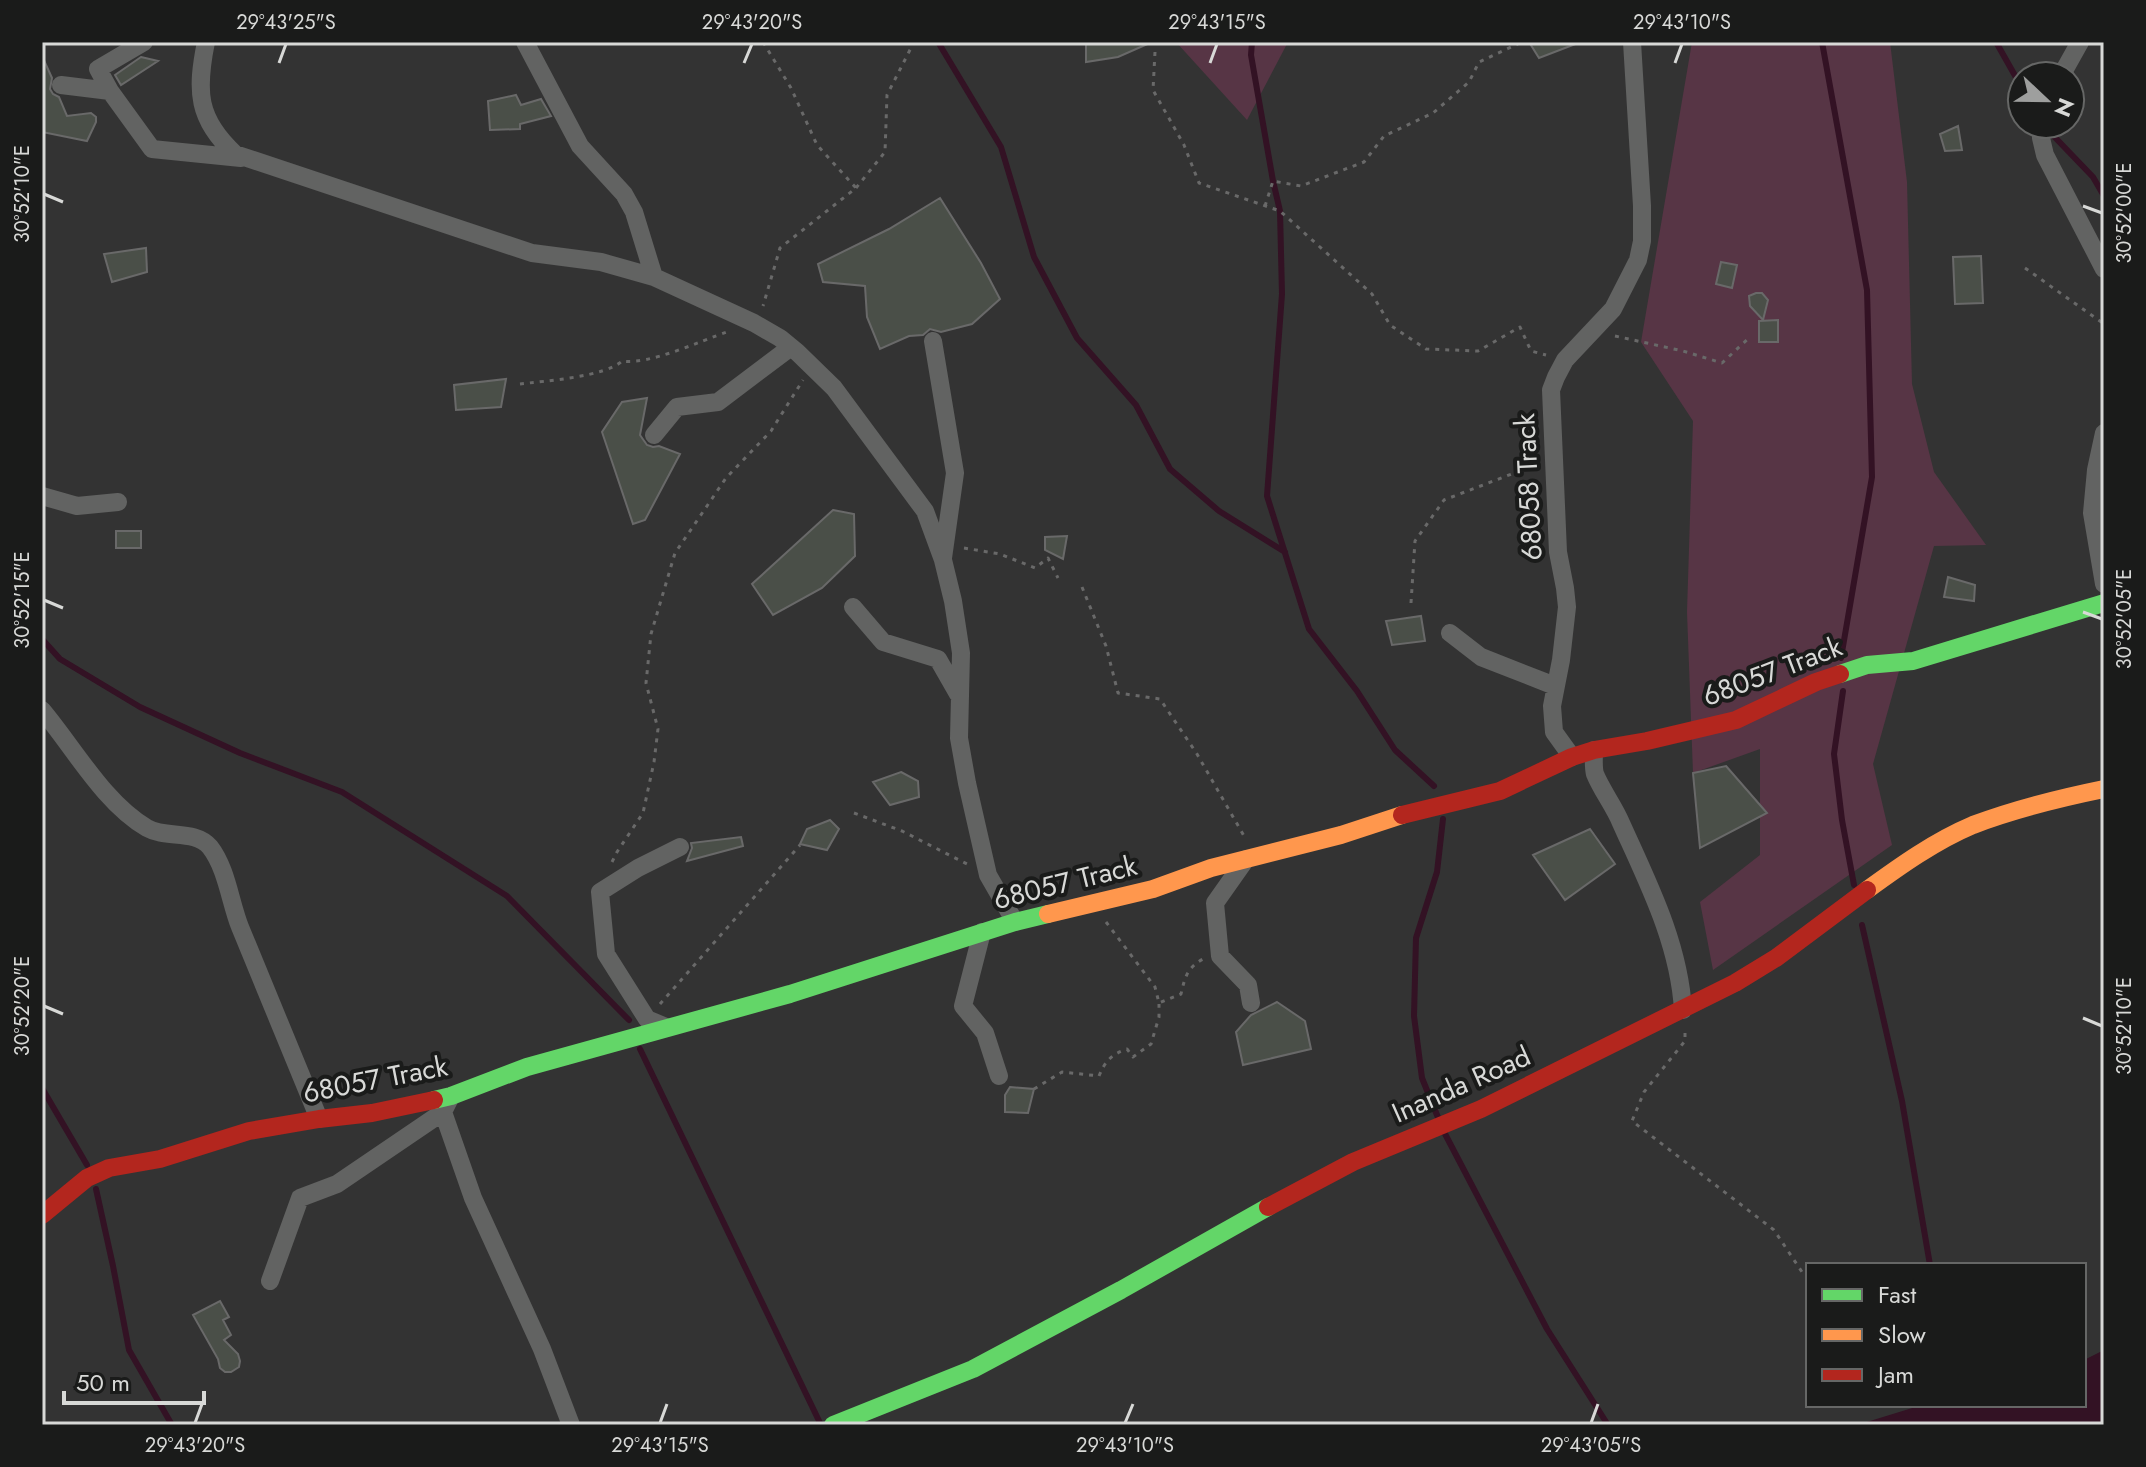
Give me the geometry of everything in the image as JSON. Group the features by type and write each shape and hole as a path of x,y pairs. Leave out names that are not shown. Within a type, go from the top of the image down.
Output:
{"street":[{"path":"144,42 98,69 152,149 244,158"},
{"path":"206,42 201,64 201,104 207,121 219,139 235,154 532,253 601,262 654,277 754,323 791,347 834,388 925,511 944,552 961,653 959,738 988,875 1015,922"},
{"path":"525,42 580,146 624,194 634,212 654,277"},
{"name":"68058 Track","path":"1572,757 1554,732 1552,706 1567,607 1558,552 1551,390 1565,360 1613,309 1638,260 1642,241 1632,42"},
{"path":"2070,60 2080,42"},
{"path":"61,85 110,91"},
{"path":"2041,140 2045,155 2104,269"},
{"path":"933,341 955,473 944,552"},
{"path":"654,435 677,407 718,402 791,347"},
{"path":"2104,433 2096,470 2092,513 2104,584"},
{"path":"42,496 77,506 118,502"},
{"name":"68057 Track","path":"42,1215 98,1172 173,1156 249,1131 319,1119 447,1104 527,1067 790,994 1015,922 1153,889 1211,868 1500,791 1594,750 1736,720 1816,682 1853,669 1913,661 2104,603"},
{"path":"853,607 883,642 938,659 959,697"},
{"path":"1450,633 1481,657 1555,686"},
{"path":"42,710 102,787 124,810 150,830 199,839 211,849 319,1119"},
{"path":"1594,750 1594,772 1618,816 1658,905 1677,967 1683,1010"},
{"name":"Inanda Road","path":"833,1425 973,1369 1341,1168 1481,1109 1735,983 1776,958 1894,870 1947,838 1995,816 2104,789"},
{"path":"666,1027 647,1019 606,954 600,892 680,847"},
{"path":"1251,858 1215,903 1220,956 1248,985 1251,1003"},
{"path":"982,932 963,1006 985,1033 999,1076"},
{"path":"270,1281 300,1198 337,1184 447,1104 473,1198 542,1349 571,1425"}],"path":[{"path":"763,42 791,88 817,145 856,188"},
{"path":"520,384 615,368 622,361 631,363 678,350 754,323 766,301 780,248 856,188 885,152 887,95 914,42"},
{"path":"1265,206 1273,181 1301,186 1364,162 1384,136 1433,113 1469,82 1479,62 1522,42"},
{"path":"1155,52 1153,90 1184,145 1199,183 1280,211 1372,294 1390,325 1426,349 1478,351 1520,327 1531,351 1565,360"},
{"path":"2025,268 2104,324"},
{"path":"1591,332 1683,351 1722,363 1750,337"},
{"path":"600,892 617,852 643,813 658,729 646,683 651,634 675,553 726,478 771,431 812,366"},
{"path":"1411,603 1415,541 1444,500 1553,458"},
{"path":"944,552 1000,554 1035,568 1048,558 1058,578"},
{"path":"1082,587 1106,646 1118,693 1160,699 1197,754 1251,858"},
{"path":"854,813 902,831 988,875"},
{"path":"647,1019 800,845"},
{"path":"1034,1089 1062,1072 1099,1076 1113,1054 1127,1049 1133,1057 1151,1044 1159,1017 1155,987 1111,927 1087,905"},
{"path":"1159,1003 1181,994 1192,965 1220,949"},
{"path":"1683,1010 1685,1041 1644,1092 1632,1121 1774,1230 1802,1272"}],"shaded area":[{"path":"1176,42 1288,42 1247,120"},
{"path":"1692,42 1890,42 1907,182 1912,384 1934,472 1986,545 1934,546 1873,764 1892,845 1713,970 1700,902 1760,855 1760,749 1693,773 1687,612 1693,421 1641,342"},
{"path":"2104,1350 2104,1425 1857,1425 1916,1407 2086,1407 2086,1359"}],"building":[{"path":"1086,42 1152,42 1118,57 1086,62"},
{"path":"1529,42 1578,42 1578,43 1539,58"},
{"path":"42,56 52,78 50,89 59,97 67,116 91,113 96,117 87,141 42,132"},
{"path":"141,57 158,61 121,85 115,75"},
{"path":"516,95 521,105 541,99 551,116 520,124 520,129 490,130 488,101"},
{"path":"1958,126 1962,150 1945,151 1940,134"},
{"path":"940,198 1000,299 972,324 941,332 930,329 923,335 909,336 880,349 867,317 865,286 823,282 818,264 889,229"},
{"path":"146,248 147,272 112,282 104,254"},
{"path":"1981,256 1983,303 1955,304 1953,257"},
{"path":"1721,262 1737,265 1732,288 1716,284"},
{"path":"1762,293 1768,300 1763,320 1750,306 1749,296"},
{"path":"1778,320 1778,342 1759,342 1759,321"},
{"path":"506,379 501,407 456,410 454,385"},
{"path":"647,398 640,435 647,445 680,454 645,520 633,524 602,432 622,402"},
{"path":"833,510 854,514 855,556 822,588 773,615 752,584"},
{"path":"116,531 141,531 141,548 116,548"},
{"path":"1067,536 1063,559 1045,550 1045,537"},
{"path":"1948,577 1975,585 1974,601 1944,597"},
{"path":"1421,616 1425,641 1392,645 1386,621"},
{"path":"1726,766 1767,813 1700,848 1693,773"},
{"path":"901,772 918,781 919,797 890,805 873,782"},
{"path":"830,820 839,829 827,850 800,844 807,829"},
{"path":"1590,829 1615,864 1565,900 1533,855"},
{"path":"741,837 743,846 687,861 691,843"},
{"path":"1277,1002 1305,1021 1311,1049 1243,1065 1236,1032 1251,1015"},
{"path":"1010,1087 1034,1089 1028,1113 1005,1112 1005,1095"},
{"path":"220,1301 229,1317 223,1320 231,1335 224,1340 238,1354 240,1361 239,1367 231,1372 220,1368 193,1315"}],"waterway":[{"path":"938,42 1001,147 1034,257 1077,338 1136,405 1170,469 1219,511 1285,552"},
{"path":"1252,42 1251,55 1280,211 1282,294 1267,496 1309,629 1357,691 1395,750 1434,786"},
{"path":"1822,42 1867,290 1872,477 1841,658"},
{"path":"1996,42 2006,60"},
{"path":"2057,140 2093,177 2104,196"},
{"path":"42,639 60,659 140,707 240,753 342,792 507,896 629,1020"},
{"path":"1843,691 1834,754 1854,885"},
{"path":"1439,1120 1422,1078 1414,1016 1416,938 1437,872 1443,819"},
{"path":"1862,925 1902,1101 1930,1263"},
{"path":"640,1049 821,1425"},
{"path":"42,1088 87,1165"},
{"path":"1443,1130 1547,1329 1608,1425"},
{"path":"96,1189 129,1350 172,1425"}],"traffic: fast":[{"path":"1840,674 1867,665 1913,661 2104,603"},
{"path":"434,1100 527,1067 790,994 1048,914"},
{"path":"833,1425 973,1369 1268,1207"}],"traffic: slow":[{"path":"1867,890 1931,846 1973,825 2038,804 2104,789"},
{"path":"1048,914 1153,889 1211,868 1341,835 1402,815"}],"traffic: jam":[{"path":"1402,815 1500,791 1594,750 1736,720 1840,674"},
{"path":"1268,1207 1353,1162 1481,1109 1735,983 1776,958 1867,890"},
{"path":"42,1215 87,1178 109,1168 160,1159 249,1131 372,1113 434,1100"}]}
